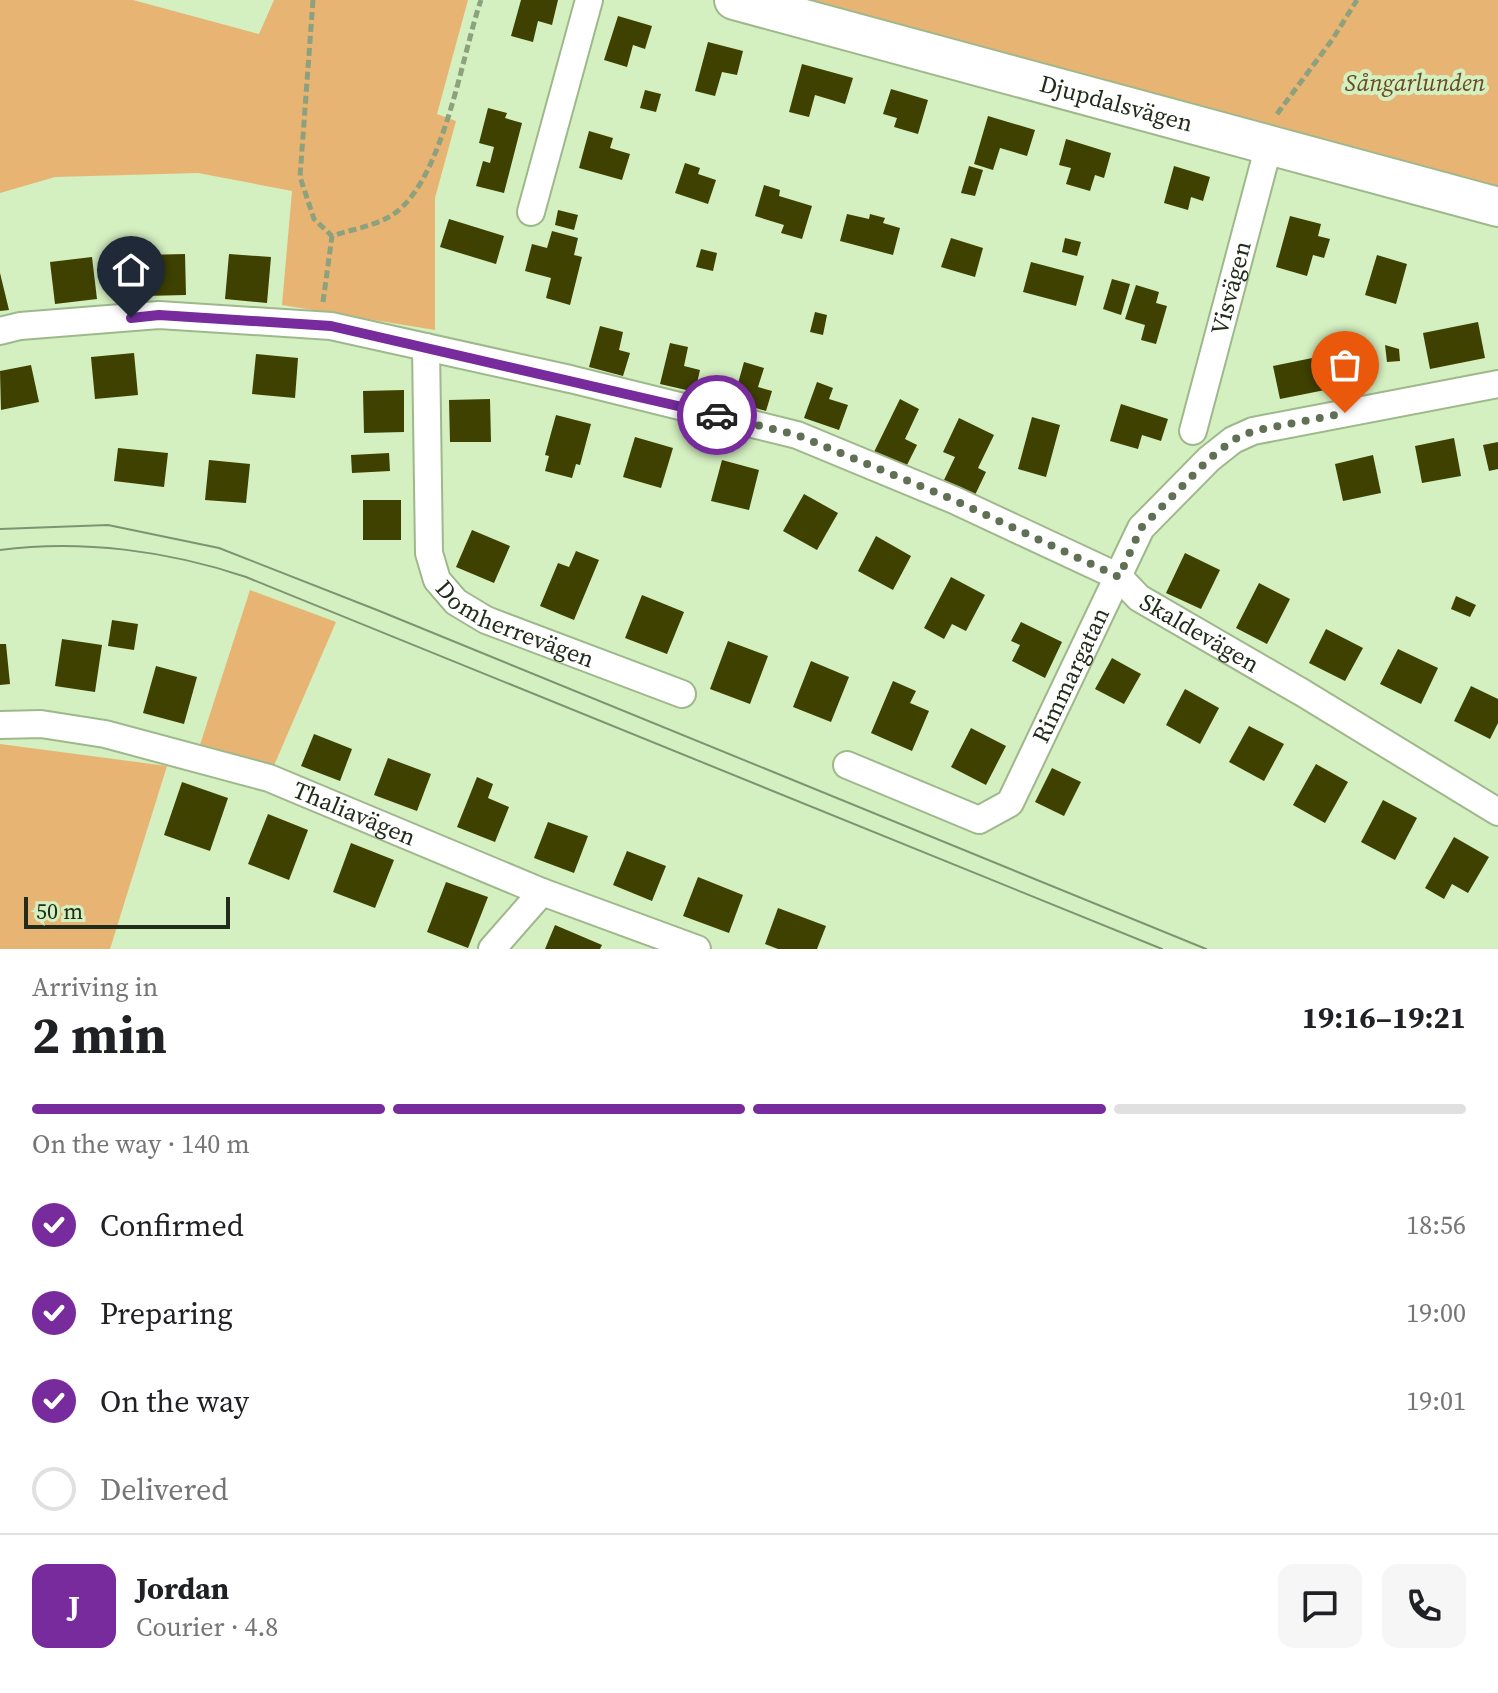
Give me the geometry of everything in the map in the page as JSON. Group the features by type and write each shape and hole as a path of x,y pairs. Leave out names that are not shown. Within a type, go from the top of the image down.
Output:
{"street":[{"path":"531,212 589,0"},
{"name":"Djupdalsvägen","path":"734,0 1498,207"},
{"name":"Visvägen","path":"1193,431 1269,145"},
{"name":"Skaldevägen","path":"0,331 20,326 159,315 320,325 797,435 954,500 1119,577 1139,598 1498,812"},
{"name":"Domherrevägen","path":"426,347 429,553 437,580 456,602 486,620 682,694"},
{"name":"Rimmargatan","path":"847,765 979,820 1010,803 1141,528 1209,459 1233,440 1253,431 1498,384"},
{"name":"Thaliavägen","path":"0,725 41,724 105,734 269,778 542,892 697,949"},
{"path":"492,949 542,892"}],"path":[{"path":"313,0 300,177 314,219 332,236"},
{"path":"332,236 387,219 417,191 437,150 481,0"},
{"path":"1269,145 1274,118 1332,40 1357,0"},
{"path":"320,325 332,236"}],"green space":[{"path":"0,0 133,0 259,34 274,0 468,0 437,114 456,121 435,198 435,330 282,305 292,191 198,173 55,177 0,193"},
{"name":"Sångarlunden","path":"801,0 1498,0 1498,191"},
{"path":"250,590 336,622 272,770 199,748"},
{"path":"0,744 167,766 110,949 0,949"}],"building":[{"path":"521,0 558,0 552,25 538,21 533,42 511,36"},
{"path":"618,16 652,26 645,49 633,45 627,67 604,60"},
{"path":"708,42 743,51 737,75 722,72 715,96 695,91"},
{"path":"802,64 853,78 845,104 815,95 809,117 789,112"},
{"path":"891,89 928,100 918,134 894,127 897,118 883,114"},
{"path":"645,90 661,94 656,112 640,108"},
{"path":"488,108 507,113 505,118 522,123 504,193 476,186 483,161 490,163 494,147 479,143"},
{"path":"988,116 1035,130 1027,156 1000,148 993,170 974,164"},
{"path":"589,131 613,138 610,148 630,154 622,180 579,168"},
{"path":"1066,139 1111,153 1104,178 1095,175 1090,191 1066,184 1071,168 1059,165"},
{"path":"685,163 700,168 698,174 716,180 708,204 675,193"},
{"path":"969,166 983,170 975,196 961,193"},
{"path":"1174,166 1210,177 1203,201 1191,197 1188,210 1164,203"},
{"path":"764,185 780,190 779,196 812,206 802,239 781,233 784,225 755,216"},
{"path":"558,210 578,215 574,230 555,225"},
{"path":"847,214 869,219 870,214 885,218 883,223 900,228 893,255 840,241"},
{"path":"1290,216 1321,224 1318,236 1330,239 1324,258 1313,255 1307,276 1276,267"},
{"path":"449,219 504,236 496,264 440,247"},
{"path":"552,231 578,238 574,255 582,257 570,305 546,298 551,278 525,271 532,244 547,248"},
{"path":"951,238 983,248 975,277 941,267"},
{"path":"1065,238 1081,242 1077,256 1062,252"},
{"path":"701,249 717,253 713,271 696,267"},
{"path":"185,254 186,295 144,296 143,255"},
{"path":"229,254 271,257 267,303 225,299"},
{"path":"1377,255 1407,264 1396,304 1365,295"},
{"path":"92,257 97,299 55,304 50,262"},
{"path":"1031,262 1084,276 1076,306 1023,292"},
{"path":"0,273 9,310 0,311"},
{"path":"1112,279 1130,284 1121,315 1103,309"},
{"path":"1136,285 1159,292 1156,303 1167,306 1156,344 1141,340 1145,325 1125,319"},
{"path":"815,312 827,315 823,335 810,332"},
{"path":"1478,322 1485,358 1430,369 1423,333"},
{"path":"600,326 623,332 619,350 630,353 623,376 589,367"},
{"path":"670,343 688,347 684,366 700,370 695,392 660,384"},
{"path":"1385,345 1399,349 1400,361 1387,362"},
{"path":"134,353 138,395 95,399 91,357"},
{"path":"256,354 298,358 295,398 252,394"},
{"path":"1327,355 1335,388 1280,399 1273,366"},
{"path":"744,362 764,368 758,387 772,391 766,411 733,401"},
{"path":"31,365 39,402 1,410 0,371"},
{"path":"817,382 833,388 829,399 848,405 839,430 804,418"},
{"path":"404,390 404,432 364,433 363,391"},
{"path":"490,399 491,442 450,442 449,400"},
{"path":"900,399 919,409 905,439 917,445 906,467 874,452"},
{"path":"1121,404 1168,419 1161,441 1142,435 1138,449 1110,441"},
{"path":"556,415 591,424 580,465 576,464 572,478 545,471 549,456 545,455"},
{"path":"1032,417 1060,425 1046,477 1018,469"},
{"path":"959,418 994,435 978,468 986,472 975,495 944,480 955,457 943,452"},
{"path":"635,437 673,448 661,488 623,477"},
{"path":"1454,438 1461,476 1422,483 1415,446"},
{"path":"1498,442 1498,469 1489,471 1483,445"},
{"path":"118,448 168,453 164,487 114,481"},
{"path":"389,453 390,471 352,473 351,455"},
{"path":"1373,455 1381,493 1343,501 1335,464"},
{"path":"209,460 250,464 246,503 205,500"},
{"path":"722,460 759,470 749,510 711,501"},
{"path":"804,494 838,513 817,550 783,531"},
{"path":"363,500 401,500 401,540 363,540"},
{"path":"472,530 510,546 494,583 456,567"},
{"path":"876,536 911,556 893,590 858,571"},
{"path":"576,551 599,560 574,620 540,606 558,563 569,567"},
{"path":"1185,553 1220,570 1201,609 1166,593"},
{"path":"951,577 985,595 966,631 952,624 944,639 924,628"},
{"path":"1259,583 1290,599 1267,644 1236,628"},
{"path":"642,595 684,612 667,654 625,638"},
{"path":"1456,596 1476,605 1470,617 1451,609"},
{"path":"112,620 138,624 134,650 108,646"},
{"path":"1021,622 1062,642 1045,678 1012,661 1020,645 1011,641"},
{"path":"1326,629 1363,648 1345,681 1309,663"},
{"path":"62,639 102,645 95,692 55,686"},
{"path":"728,641 768,656 750,704 710,689"},
{"path":"0,644 6,644 10,684 0,685"},
{"path":"1398,649 1438,668 1421,704 1380,684"},
{"path":"1112,658 1141,674 1124,704 1095,689"},
{"path":"811,661 849,677 831,722 793,707"},
{"path":"156,666 197,677 184,724 143,713"},
{"path":"893,681 916,691 910,703 929,711 912,751 871,733"},
{"path":"1471,686 1498,699 1498,723 1490,739 1454,721"},
{"path":"1185,689 1219,708 1200,744 1166,725"},
{"path":"1249,726 1284,744 1264,781 1229,762"},
{"path":"971,728 1006,746 986,785 951,767"},
{"path":"314,734 352,749 340,781 301,766"},
{"path":"388,758 431,774 417,811 374,795"},
{"path":"1316,764 1348,782 1325,823 1293,805"},
{"path":"1052,768 1081,782 1064,816 1035,802"},
{"path":"477,777 493,784 488,798 509,807 495,842 457,827"},
{"path":"182,782 228,798 210,851 164,835"},
{"path":"1383,800 1417,818 1395,860 1361,842"},
{"path":"268,814 308,830 289,880 248,864"},
{"path":"548,822 588,836 574,873 534,858"},
{"path":"1454,837 1489,857 1468,893 1452,884 1444,899 1425,888"},
{"path":"351,843 394,860 375,908 333,892"},
{"path":"627,851 666,866 652,901 613,885"},
{"path":"698,877 743,895 729,933 683,916"},
{"path":"446,882 488,897 468,948 427,932"},
{"path":"778,908 826,926 817,949 778,949 765,944"},
{"path":"555,925 602,945 600,949 545,949"}],"tram line":[{"path":"0,529 108,525 219,548 1206,949"},
{"path":"0,550 62,546 124,550 186,560 246,577 1162,949"}],"way so far":[{"path":"717,415 797,435 954,500 1119,577 1141,528 1209,459 1233,440 1253,431 1345,413"}],"route":[{"path":"131,318 159,315 331,326 717,415"}]}
